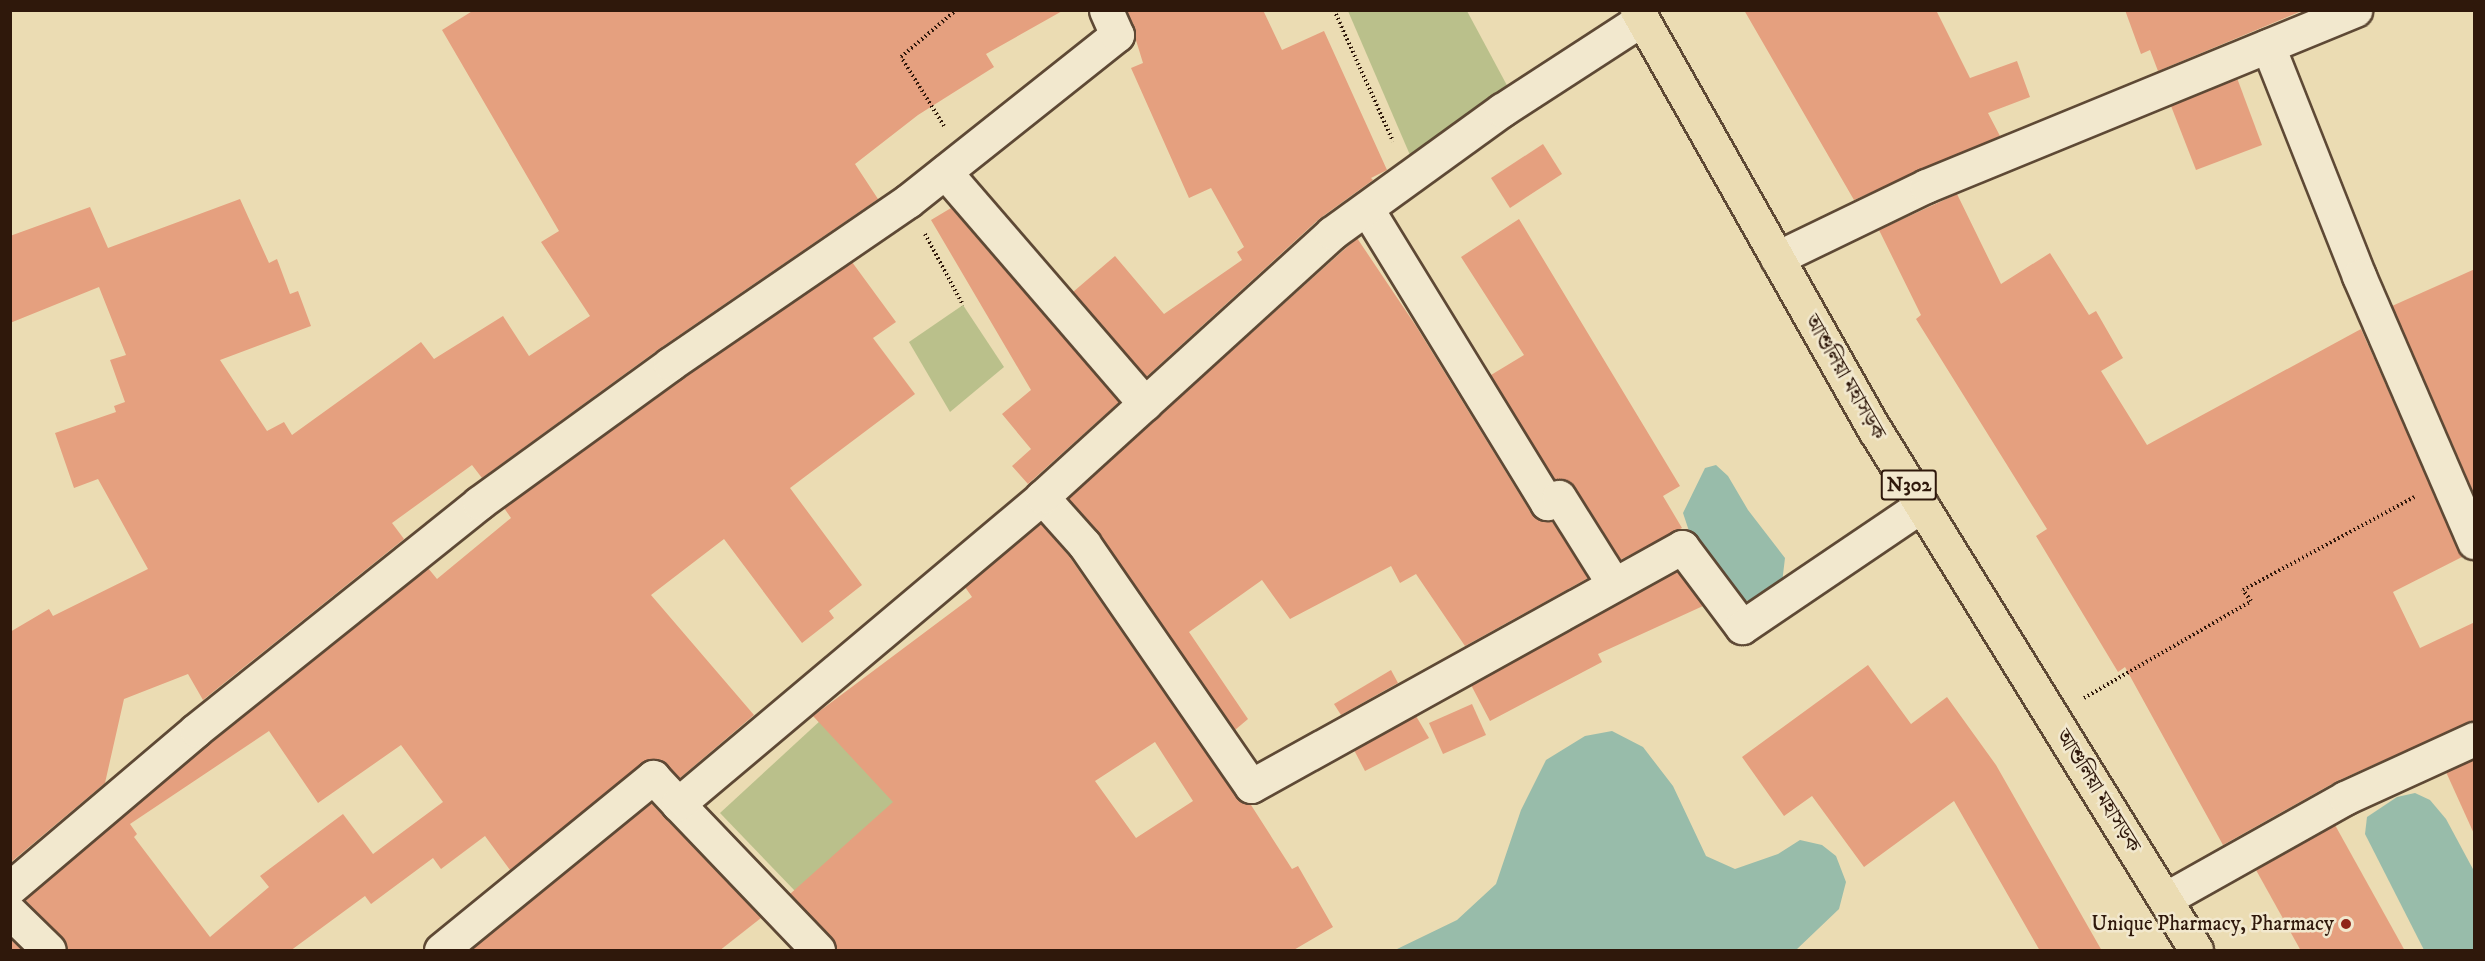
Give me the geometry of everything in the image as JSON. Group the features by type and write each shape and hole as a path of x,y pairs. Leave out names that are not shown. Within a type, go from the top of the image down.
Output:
{"highway":[{"name":"আশুলিয়া মহাসড়ক","path":"1640,15 1777,258 1922,505 2196,951"}],"street":[{"path":"10,888 196,730 479,503 670,364 908,201 1117,35 1106,10"},
{"path":"1777,258 1926,186 2355,10"},
{"path":"678,804 1042,497 1332,233 1502,110 1640,15"},
{"path":"2268,46 2359,276 2475,542"},
{"path":"954,165 1145,404"},
{"path":"1366,209 1547,503 1559,497 1612,583"},
{"path":"1042,497 1084,544 1251,786 1612,583 1682,547 1742,627 1922,505"},
{"path":"2165,899 2345,798 2475,739"},
{"path":"441,951 652,777 818,951"},
{"path":"10,912 49,951"}],"path":[{"path":"954,165 901,57 956,10"},
{"path":"1334,10 1410,178"},
{"path":"908,201 963,305"},
{"path":"2053,718 2135,666 2251,601 2243,590 2446,480"}],"green space":[{"path":"1348,11 1467,11 1510,91 1410,155"},
{"path":"963,305 1004,367 950,412 909,342"},
{"path":"859,685 928,772 795,891 720,813"}],"shaded area":[{"path":"1716,465 1728,476 1748,510 1785,558 1782,583 1751,601 1732,599 1690,534 1683,513 1705,468"},
{"path":"1612,731 1643,747 1673,786 1706,856 1735,869 1778,854 1800,840 1822,845 1836,856 1846,882 1839,909 1796,950 1395,950 1457,920 1496,884 1521,810 1546,760 1585,736"},
{"path":"2415,793 2430,800 2446,819 2474,871 2474,950 2424,950 2365,834 2367,817 2397,797"}],"building":[{"path":"474,10 1064,10 986,54 994,67 918,115 855,164 878,199 659,349 482,478 472,465 392,523 404,539 203,700 188,674 124,699 105,783 10,863 10,632 49,609 53,616 148,569 98,479 74,488 55,433 116,412 114,406 125,402 110,360 126,355 99,287 10,323 10,236 90,207 108,248 240,199 269,263 277,259 290,294 298,291 311,326 220,360 267,431 284,422 292,435 421,342 434,359 503,316 529,356 590,316 541,242 559,231 442,30"},
{"path":"1263,10 1282,50 1324,31 1387,170 1371,178 1373,180 1319,219 1146,377 1073,292 1115,256 1164,314 1242,260 1237,252 1244,247 1211,188 1189,198 1131,68 1143,63 1127,11"},
{"path":"1744,10 1936,10 1970,78 2017,61 2030,97 1988,113 2000,136 1854,200"},
{"path":"2125,10 2304,10 2158,71 2150,50 2141,54"},
{"path":"2237,78 2262,145 2196,170 2171,106"},
{"path":"1543,144 1562,174 1510,208 1491,178"},
{"path":"1957,194 2001,284 2050,253 2089,315 2096,311 2123,358 2101,371 2147,445 2361,329 2462,557 2393,592 2420,648 2475,622 2475,720 2337,781 2223,845 2125,667 2118,672 2036,536 2047,529 1916,319 1921,315 1879,230"},
{"path":"951,208 1119,402 1028,484 1012,466 1031,449 1002,414 1031,390 931,220"},
{"path":"1519,219 1680,486 1663,496 1682,528 1620,560 1575,487 1568,481 1554,479 1491,375 1524,355 1461,257"},
{"path":"1357,238 1416,326 1531,513 1538,519 1552,521 1588,578 1465,646 1416,574 1400,583 1391,566 1290,619 1262,580 1189,632 1248,719 1235,730 1099,533 1068,498"},
{"path":"852,262 896,322 873,338 915,394 790,488 862,585 829,611 834,618 802,643 724,539 651,595 754,715 680,778 659,759 649,759 510,870 485,836 441,869 433,858 371,904 365,896 290,951 67,951 62,937 25,900 208,744 428,568 437,579 511,518 504,508 681,379","holes":["269,731 318,803 401,745 443,802 373,854 343,814 260,876 269,887 210,937 134,837 137,834 130,824"]},
{"path":"2475,269 2475,496 2392,306"},
{"path":"1040,523 1069,556 1236,797 1251,805 1292,869 1298,866 1333,927 1292,951 838,951 832,937 790,894 893,802 813,716 972,597 965,587","holes":["1155,742 1193,801 1136,838 1095,781"]},
{"path":"1677,571 1703,606 1598,654 1602,662 1490,721 1471,685"},
{"path":"1868,665 1911,724 1947,697 1996,765 2102,951 2040,951 1954,801 1864,867 1812,796 1784,816 1742,757"},
{"path":"1391,670 1398,683 1341,715 1334,704"},
{"path":"1472,704 1486,735 1443,754 1429,723"},
{"path":"1416,716 1429,738 1365,771 1354,750"},
{"path":"2475,759 2475,836 2446,772"},
{"path":"651,803 761,918 719,951 470,951"},
{"path":"2335,825 2405,951 2301,951 2256,870"},
{"path":"10,939 23,951 10,951"}],"place":[{"name":"Unique Pharmacy, Pharmacy","path":"2346,924"}]}
